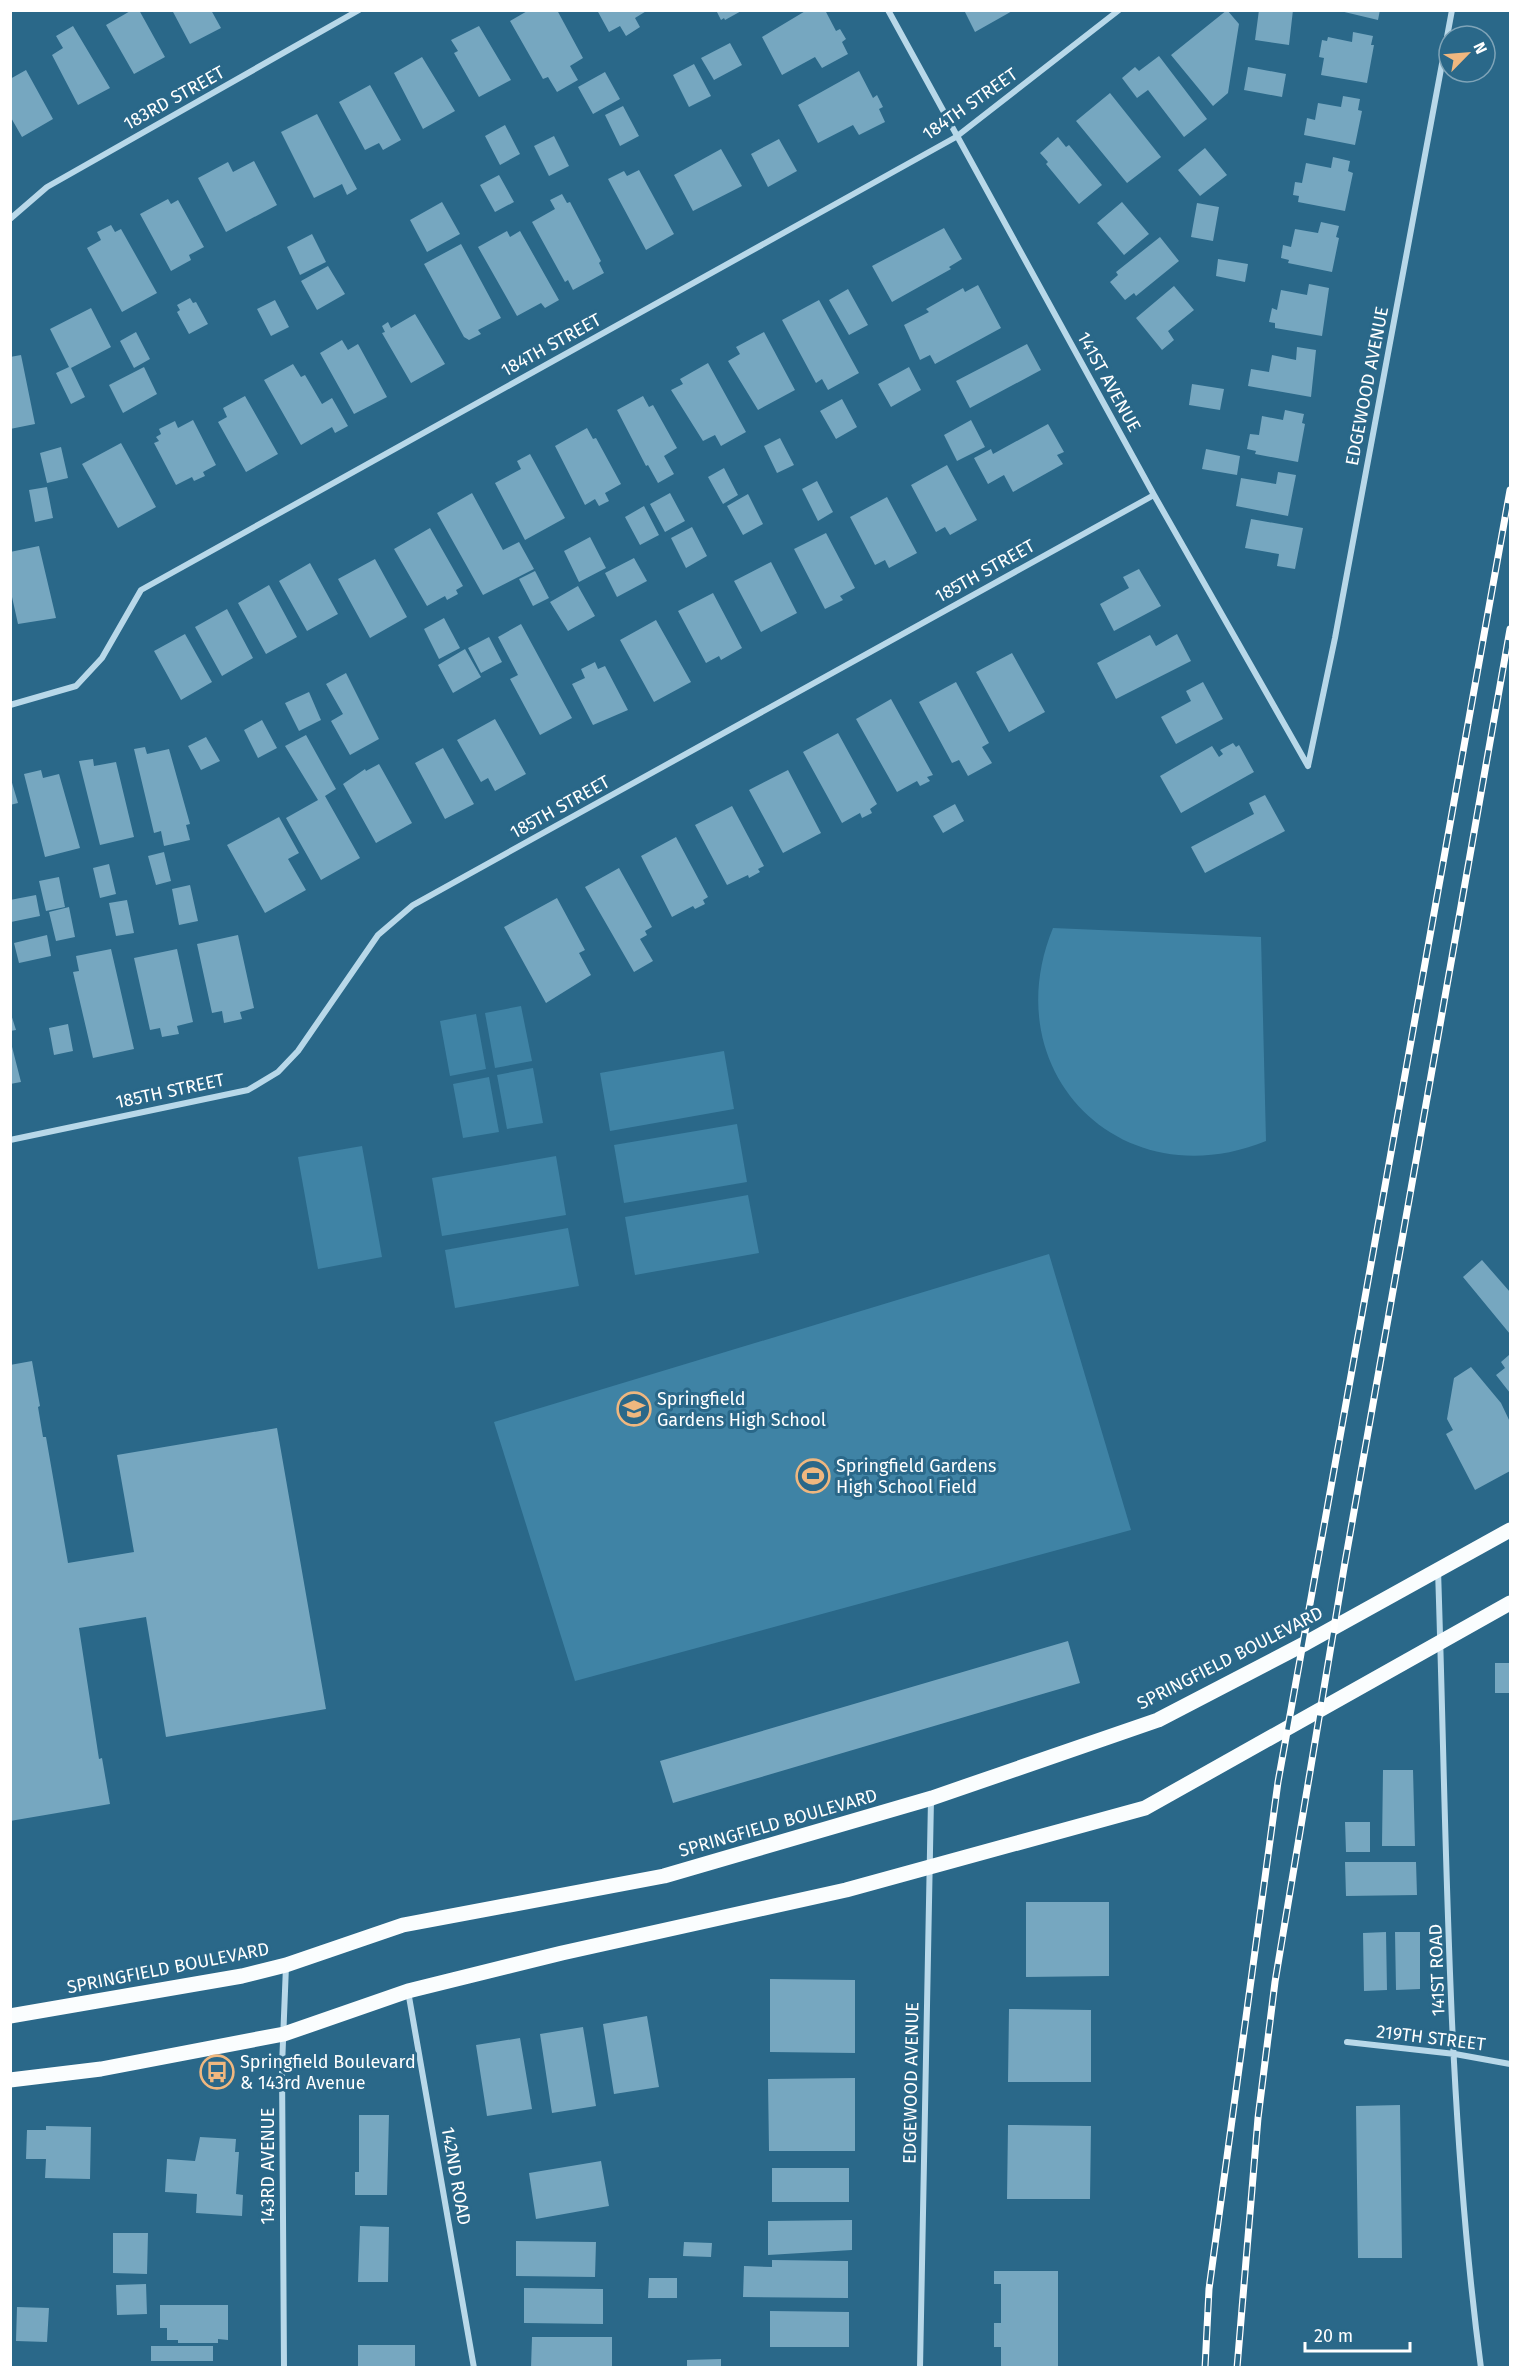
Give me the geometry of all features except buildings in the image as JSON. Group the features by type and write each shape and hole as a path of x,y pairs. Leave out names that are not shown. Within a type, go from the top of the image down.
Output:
{"main road":[{"name":"SPRINGFIELD BOULEVARD","path":"10,2016 242,1976 286,1965 403,1925 664,1876 932,1798 1158,1720 1306,1643 1510,1530"},
{"path":"10,2080 101,2069 284,2034 408,1991 930,1869 1145,1808 1510,1603"}],"street":[{"name":"183RD STREET","path":"10,219 47,187 359,10"},
{"name":"141ST AVENUE","path":"888,10 1154,495 1308,766"},
{"name":"184TH STREET","path":"10,705 76,686 102,658 141,590 956,136 1119,10"},
{"name":"EDGEWOOD AVENUE","path":"1308,766 1335,638 1452,10"},
{"name":"185TH STREET","path":"10,1140 248,1090 278,1072 298,1051 378,935 413,905 1154,495"},
{"name":"141ST ROAD","path":"1438,1569 1455,2054 1468,2274 1481,2367"},
{"name":"EDGEWOOD AVENUE","path":"920,2367 932,1798"},
{"name":"143RD AVENUE","path":"284,2367 286,1965"},
{"name":"142ND ROAD","path":"408,1991 474,2367"},
{"name":"219TH STREET","path":"1347,2042 1455,2054 1510,2064"}],"shaded area":[{"path":"1053,928 1261,937 1266,1141 1213,1155 1163,1153 1119,1138 1083,1111 1056,1074 1041,1030 1039,981"},
{"path":"521,1006 532,1061 495,1068 485,1013"},
{"path":"476,1014 486,1069 450,1076 440,1021"},
{"path":"724,1051 734,1109 610,1131 600,1073"},
{"path":"533,1068 543,1123 507,1129 497,1075"},
{"path":"489,1077 499,1132 463,1138 453,1084"},
{"path":"737,1124 747,1182 624,1203 614,1145"},
{"path":"362,1146 382,1257 318,1269 298,1157"},
{"path":"556,1156 566,1215 442,1236 432,1178"},
{"path":"748,1195 759,1253 635,1275 625,1217"},
{"path":"568,1228 579,1286 455,1308 445,1250"},
{"name":"Springfield Gardens High School Field","path":"1049,1254 1131,1530 575,1681 494,1422"}],"railway":[{"path":"1205,2368 1209,2289 1278,1782 1510,490"},
{"path":"1237,2368 1258,2118 1275,1982 1344,1568 1510,629"}],"place":[{"name":"Springfield Gardens High School","path":"634,1409"},
{"name":"Springfield Gardens High School Field","path":"813,1476"},
{"name":"Springfield Boulevard & 143rd Avenue","path":"217,2072"}]}
